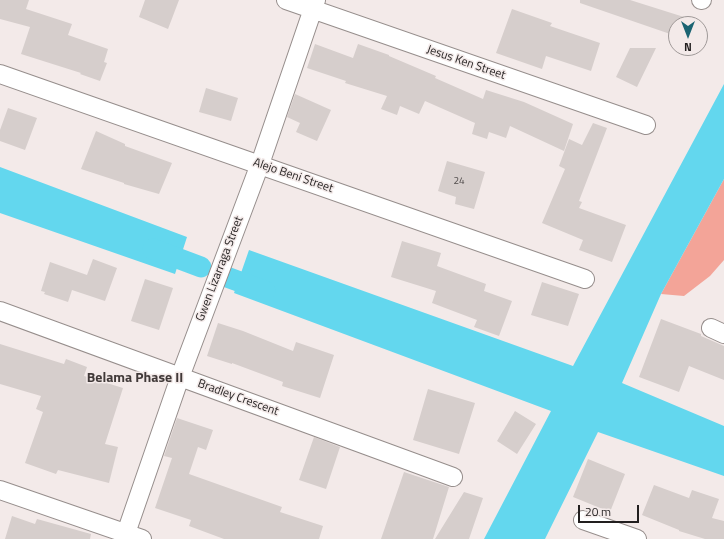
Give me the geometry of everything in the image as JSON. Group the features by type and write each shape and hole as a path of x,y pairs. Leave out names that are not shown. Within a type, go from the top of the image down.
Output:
{"street":[{"name":"Jesus Ken Street","path":"286,0 314,5 646,125"},
{"name":"Gwen Lizarraga Street","path":"131,537 180,377 260,164 314,5"},
{"name":"Alejo Beni Street","path":"0,74 585,279"},
{"name":"Bradley Crescent","path":"0,311 453,477"},
{"path":"0,490 131,537"},
{"path":"583,520 637,539"}],"shaded area":[{"path":"724,179 724,260 710,276 684,296 661,294"}],"water":[{"path":"724,84 724,179 661,294 622,383 724,426 724,476 598,432 545,539 484,539 551,411 234,293 249,250 573,366"},
{"path":"0,167 187,237 175,274 0,213"}],"building":[{"path":"0,0 29,0 26,9 72,24 68,35 108,49 104,62 107,63 100,81 80,74 81,73 21,54 30,27 0,19"},
{"path":"145,0 179,0 168,29 139,17"},
{"path":"580,0 630,0 681,16 668,16 668,33 580,3"},
{"path":"512,9 552,23 550,26 600,43 591,71 546,56 542,69 496,53"},
{"path":"315,44 353,58 358,44 389,55 436,76 435,78 483,99 486,90 524,102 573,124 564,151 510,126 506,138 489,132 487,139 472,134 475,123 425,101 419,114 400,106 397,115 381,109 387,96 345,83 346,81 307,68"},
{"path":"630,48 656,48 637,87 616,77"},
{"path":"206,88 238,98 231,121 199,112"},
{"path":"295,94 331,110 317,141 296,132 300,123 287,117"},
{"path":"8,108 37,118 25,150 0,141 0,130"},
{"path":"593,123 607,128 579,201 582,202 579,208 626,225 612,262 579,250 583,240 542,223 565,169 559,166 569,139 582,145"},
{"path":"96,131 125,144 125,146 172,163 159,194 81,169"},
{"path":"447,161 485,172 474,209 455,204 456,197 438,191"},
{"path":"402,241 441,253 437,266 486,284 484,291 512,301 499,336 474,327 477,320 432,303 436,291 391,277"},
{"path":"93,259 117,268 105,301 72,290 68,302 44,294 45,292 41,291 50,262 87,275"},
{"path":"145,279 173,288 159,330 131,321"},
{"path":"542,282 579,294 568,326 531,315"},
{"path":"661,319 701,334 701,336 724,346 724,380 689,366 679,392 639,377"},
{"path":"218,323 243,331 293,351 296,342 334,355 320,398 282,386 283,382 232,363 207,356"},
{"path":"0,344 64,364 66,359 87,367 84,376 123,388 105,444 118,447 109,483 58,470 56,474 25,463 43,412 36,409 41,396 0,384"},
{"path":"428,389 475,403 459,454 413,440"},
{"path":"515,411 536,424 517,454 497,441"},
{"path":"177,418 213,430 206,450 198,447 189,474 282,507 280,512 323,526 319,539 224,539 189,526 191,520 155,508 172,458 164,456"},
{"path":"314,437 340,447 326,489 299,480"},
{"path":"588,459 625,474 610,512 573,497"},
{"path":"404,472 449,487 433,539 381,539"},
{"path":"654,485 689,498 692,490 719,499 712,518 724,521 724,539 705,539 679,531 642,515"},
{"path":"464,492 483,498 469,539 435,539"},
{"path":"12,516 35,524 37,519 91,534 90,539 5,539"}],"waterway":[{"path":"153,249 201,267"},
{"path":"224,276 265,291"}],"district":[{"name":"Belama Phase II","path":"135,379"}]}
